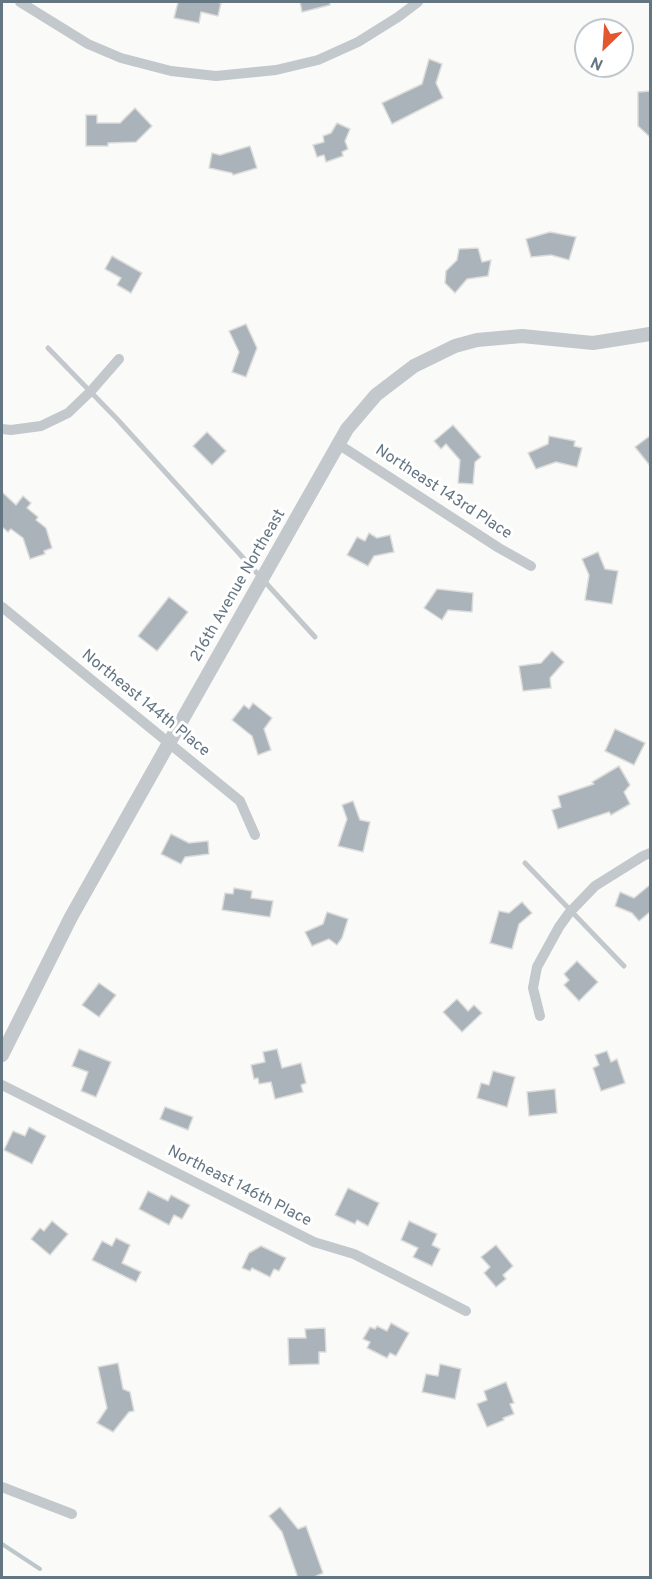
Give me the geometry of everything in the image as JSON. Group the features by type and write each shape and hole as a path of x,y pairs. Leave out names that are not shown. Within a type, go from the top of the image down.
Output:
{"street":[{"path":"21,2 80,39 121,58 171,71 216,76 276,70 318,60 358,42 418,2"},
{"name":"216th Avenue Northeast","path":"2,1055 71,917 338,444 357,416 376,394 414,366 455,346 477,340 522,336 593,343 651,334"},
{"path":"2,429 41,426 69,413 119,359"},
{"name":"Northeast 143rd Place","path":"338,444 499,548 531,566"},
{"name":"Northeast 144th Place","path":"2,607 240,801 255,835"},
{"path":"540,1016 533,988 537,967 559,927 571,910 596,885 651,853"},
{"name":"Northeast 146th Place","path":"2,1084 314,1242 354,1254 466,1311"},
{"path":"2,1487 72,1514"}],"lane":[{"path":"48,348 91,391 315,637"},
{"path":"525,863 624,966"}],"building":[{"path":"178,2 221,3 218,16 201,12 199,23 174,18"},
{"path":"300,2 330,2 330,5 302,12"},
{"path":"429,59 442,64 436,83 443,98 392,124 382,103 422,84"},
{"path":"651,91 651,138 638,126 638,92"},
{"path":"135,108 152,126 136,142 86,146 86,115 97,115 97,123 120,123"},
{"path":"337,123 350,129 345,141 348,149 342,152 343,156 326,162 324,155 317,157 313,145 324,142 323,136 331,133"},
{"path":"250,146 257,168 233,175 209,168 212,153 220,155"},
{"path":"550,232 576,237 569,260 551,255 531,257 526,239"},
{"path":"478,248 482,262 491,260 488,276 467,279 455,293 445,283 446,271 457,260 459,249"},
{"path":"112,256 142,273 131,293 117,285 121,278 105,269"},
{"path":"246,324 257,348 246,377 232,372 239,352 229,331"},
{"path":"453,425 481,457 475,462 473,484 458,483 460,460 446,444 441,449 434,441"},
{"path":"207,432 226,451 212,465 193,446"},
{"path":"651,435 651,467 635,447"},
{"path":"549,436 575,441 574,446 582,448 577,467 556,462 536,469 528,453 548,444"},
{"path":"2,492 16,505 23,496 31,503 27,508 46,528 52,548 44,551 45,554 30,559 23,538 11,529 8,532 2,527"},
{"path":"369,533 377,538 390,535 394,552 374,556 368,566 347,555 357,537 365,541"},
{"path":"598,552 605,569 618,571 612,604 585,600 589,575 582,559"},
{"path":"437,589 473,593 472,612 448,610 442,620 424,608"},
{"path":"169,597 188,612 157,651 138,636"},
{"path":"552,651 564,662 550,678 551,688 523,691 519,666 541,663"},
{"path":"253,703 272,718 264,729 271,750 258,755 252,736 232,720 244,705 249,709"},
{"path":"615,729 645,743 634,765 605,751"},
{"path":"619,766 630,785 624,792 630,804 611,815 609,812 558,829 552,810 561,807 558,796 594,784 592,782"},
{"path":"353,801 360,820 370,822 363,852 338,846 347,819 342,805"},
{"path":"171,834 189,843 208,841 209,854 185,857 181,864 161,854"},
{"path":"651,884 651,911 639,921 632,913 615,906 620,892 634,898"},
{"path":"234,888 252,891 251,898 273,901 270,917 222,910 225,893 233,894"},
{"path":"522,902 532,913 519,924 512,949 490,943 499,911 509,913"},
{"path":"327,912 348,919 342,938 337,945 329,939 312,946 305,932 323,924"},
{"path":"577,961 598,982 579,1001 564,985 569,980 564,974"},
{"path":"99,983 116,995 99,1017 82,1005"},
{"path":"457,999 468,1011 474,1005 482,1013 462,1032 443,1012"},
{"path":"79,1049 111,1062 96,1097 81,1091 88,1072 72,1066"},
{"path":"277,1049 282,1068 301,1063 306,1083 301,1085 303,1092 275,1099 271,1082 259,1084 258,1078 254,1079 251,1065 265,1062 263,1052"},
{"path":"607,1051 611,1062 617,1059 625,1083 601,1091 593,1068 599,1065 595,1055"},
{"path":"493,1071 515,1077 507,1107 477,1098 481,1083 489,1085"},
{"path":"555,1089 557,1113 529,1116 527,1092"},
{"path":"165,1107 193,1117 188,1130 160,1119"},
{"path":"29,1127 46,1136 32,1164 4,1150 13,1131 25,1136"},
{"path":"348,1188 379,1203 368,1226 357,1220 355,1224 335,1215"},
{"path":"148,1191 168,1201 171,1195 190,1205 182,1219 174,1215 169,1225 139,1209"},
{"path":"52,1221 68,1234 50,1255 31,1239 40,1228 44,1231"},
{"path":"409,1221 437,1234 432,1245 440,1249 432,1266 413,1257 418,1248 401,1240"},
{"path":"116,1238 130,1245 122,1263 141,1272 136,1282 92,1260 102,1241 112,1246"},
{"path":"496,1245 513,1266 503,1275 506,1279 496,1287 484,1273 490,1267 481,1257"},
{"path":"261,1246 286,1258 279,1271 274,1269 270,1277 252,1268 250,1271 242,1268 249,1253"},
{"path":"391,1323 409,1333 396,1356 390,1353 387,1358 367,1348 370,1342 363,1339 370,1327 375,1329 377,1326 387,1331"},
{"path":"325,1328 326,1352 319,1352 319,1364 289,1365 288,1338 306,1338 305,1329"},
{"path":"118,1363 123,1389 130,1392 134,1411 129,1412 113,1432 97,1423 107,1408 98,1367"},
{"path":"440,1364 461,1369 455,1399 422,1392 426,1374 438,1376"},
{"path":"506,1382 514,1403 510,1404 514,1414 487,1427 477,1404 487,1400 484,1391"},
{"path":"280,1507 298,1529 306,1526 323,1573 312,1578 298,1578 282,1532 269,1516"}],"waterway":[{"path":"2,1544 40,1569"}]}
